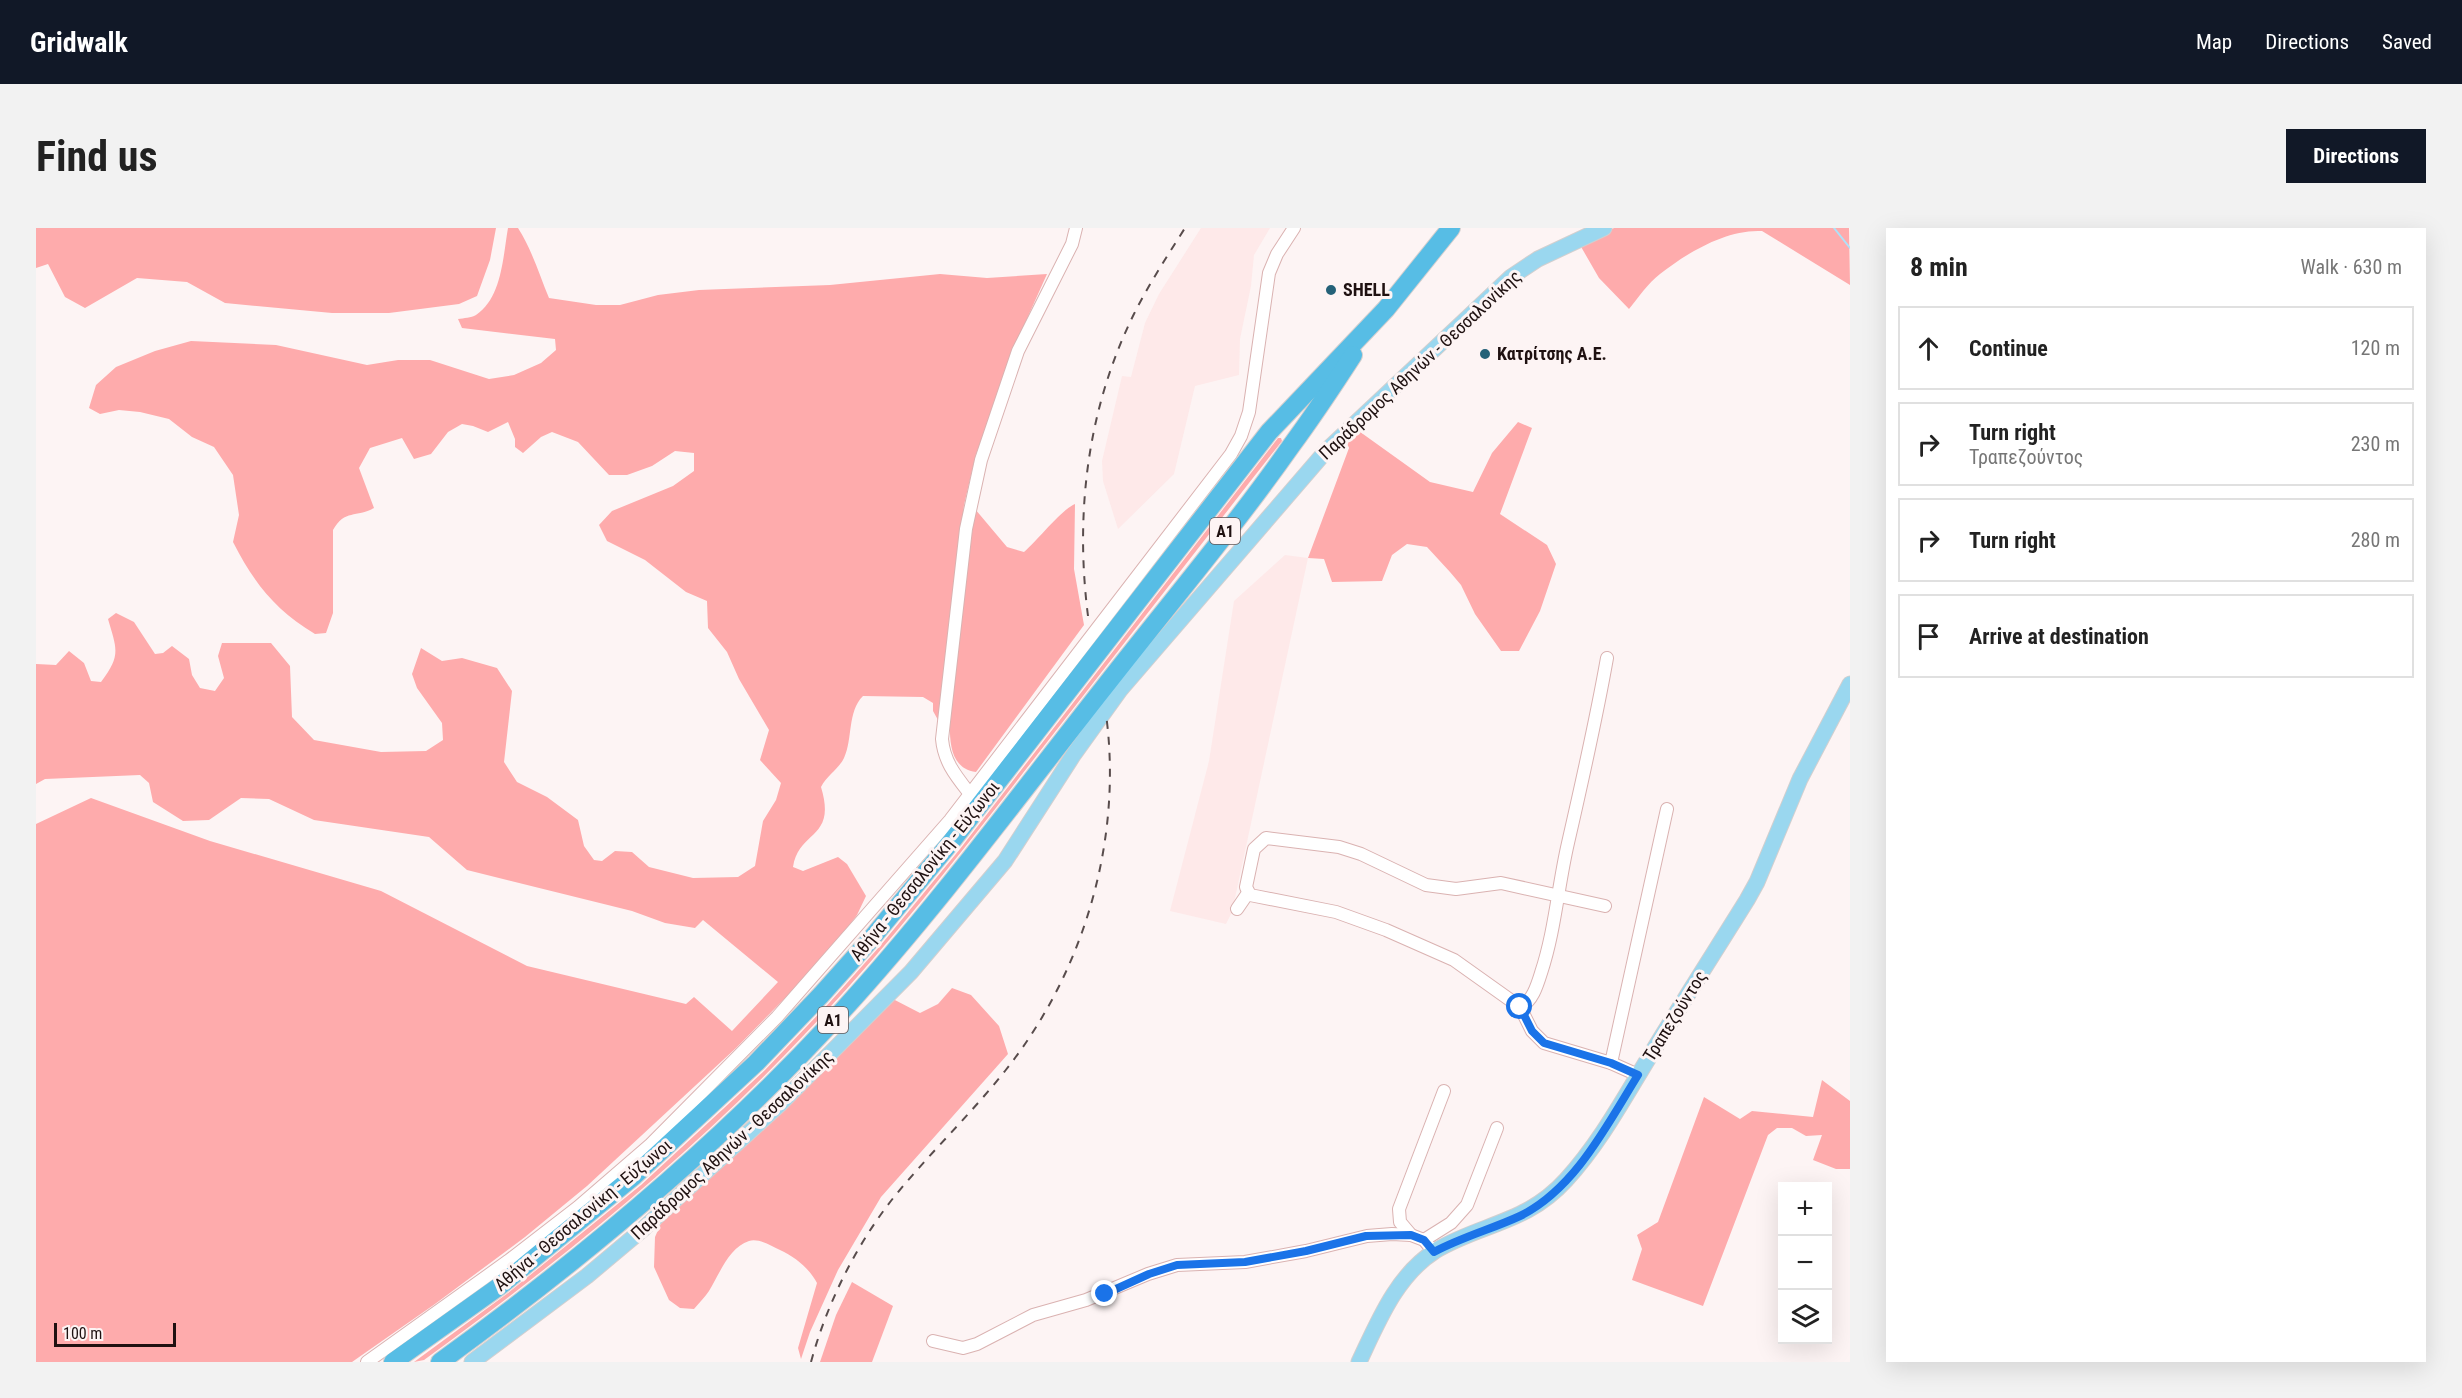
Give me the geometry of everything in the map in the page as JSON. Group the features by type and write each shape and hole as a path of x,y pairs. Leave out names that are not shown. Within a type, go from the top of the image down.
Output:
{"highway":[{"name":"Αθήνα - Θεσσαλονίκη - Εύζωνοι","path":"393,1362 501,1285 634,1176 756,1063 814,1002 872,939 951,842 1269,432 1385,309 1451,228"},
{"name":"Αθήνα - Θεσσαλονίκη - Εύζωνοι","path":"440,1362 553,1277 651,1196 775,1081 867,983 972,858 1290,448 1385,309"}],"main road":[{"name":"Παράδρομος Αθηνών - Θεσσαλονίκης","path":"472,1362 587,1276 643,1229 780,1104 911,972 1005,861 1080,745 1120,690 1339,437 1511,277 1538,259 1604,228"},
{"name":"Τραπεζούντος","path":"1359,1362 1398,1287 1429,1246 1452,1242 1519,1216 1551,1194 1573,1172 1638,1075 1756,882 1800,779 1850,684"}],"street":[{"path":"970,794 953,773 944,756 942,739 966,529 981,460 1018,351 1072,244 1076,228"},
{"path":"368,1362 508,1261 569,1214 651,1144 777,1017 900,878 970,794 1236,445 1249,412 1269,273 1277,254 1294,228"},
{"path":"1520,1007 1526,1004 1541,973 1582,788 1607,658"},
{"path":"1611,1063 1667,809"},
{"path":"1605,906 1501,883 1456,889 1436,887 1417,881 1361,854 1339,847 1277,838 1266,838 1254,849 1246,887 1250,895 1336,912 1386,930 1454,960 1520,1007 1532,1031 1544,1043 1611,1063 1638,1075"},
{"path":"1237,909 1248,893"},
{"path":"1444,1091 1399,1209 1400,1222 1411,1235 1429,1246 1467,1205 1497,1128"},
{"path":"933,1341 963,1348 977,1344 1033,1315 1105,1294 1149,1274 1177,1265 1245,1262 1306,1251 1366,1236 1411,1235"}],"shaded area":[{"path":"36,228 496,228 490,260 477,296 459,304 389,313 332,313 225,303 187,282 137,278 85,308 65,297 48,264 36,268"},
{"path":"508,228 518,228 523,236 549,298 596,305 620,305 658,295 699,290 830,285 940,274 987,278 1047,274 1017,341 976,454 964,505 942,702 938,720 933,711 933,703 923,697 863,696 852,718 849,743 844,758 821,787 825,804 821,826 802,846 793,867 803,871 838,857 847,864 866,896 857,915 838,940 790,993 736,1048 587,1186 525,1237 352,1362 36,1362 36,824 91,798 210,841 381,891 527,966 686,1004 694,997 732,1031 778,982 703,920 695,928 665,923 632,911 467,870 429,837 314,820 269,799 241,798 209,820 183,821 153,802 149,783 140,775 45,779 36,784 36,664 56,665 69,651 84,663 91,681 101,682 114,658 115,645 108,619 116,613 134,622 155,654 163,653 172,646 189,659 192,675 200,688 215,691 224,678 218,656 222,643 271,643 290,666 292,717 314,740 381,752 426,751 443,740 442,723 417,688 412,674 421,648 442,661 462,658 497,668 512,691 504,762 517,782 547,797 578,820 584,846 594,860 602,861 615,851 632,852 649,867 693,878 738,877 755,866 763,821 776,800 781,783 760,760 769,730 739,679 727,652 708,628 707,601 686,592 645,560 607,541 599,525 612,511 673,486 694,471 694,453 675,451 652,466 627,475 609,475 578,442 552,432 541,437 523,453 515,447 515,439 508,422 488,432 462,424 448,432 431,454 414,459 402,438 370,448 359,468 374,508 346,516 337,523 333,530 333,613 326,633 315,634 277,605 258,583 241,557 233,542 239,515 233,475 214,447 192,437 169,419 119,410 100,414 89,408 96,385 116,367 155,351 191,341 276,345 367,365 398,360 430,360 489,379 514,375 541,363 556,350 555,339 462,328 458,319 476,315 485,308 491,298 500,276"},
{"path":"1201,228 1270,228 1254,255 1251,286 1240,339 1239,375 1195,386 1174,474 1118,529 1103,481 1102,461 1122,376 1131,377 1145,323 1159,294"},
{"path":"1614,228 1849,228 1850,285 1762,231 1748,231 1721,238 1682,258 1647,286 1629,309 1599,278 1580,245"},
{"path":"1518,422 1532,428 1500,514 1547,545 1556,564 1540,611 1519,651 1501,651 1475,614 1461,585 1427,547 1407,544 1392,555 1382,581 1332,582 1324,559 1308,558 1349,448 1345,439 1356,429 1430,482 1473,492 1492,453"},
{"path":"1278,438 1282,441 957,857 837,1000 761,1079 670,1165 524,1285 424,1360 414,1362 508,1293 641,1185 765,1070 830,1002 880,946 960,849"},
{"path":"1075,504 1074,569 1084,625 976,772 966,769 959,764 952,748 950,710 975,509 1007,547 1024,552 1063,512"},
{"path":"1285,555 1308,558 1232,912 1226,924 1170,911 1209,761 1234,601"},
{"path":"952,988 971,995 999,1026 1008,1054 881,1197 838,1270 810,1332 801,1359 798,1348 817,1283 810,1272 796,1260 761,1241 753,1240 742,1244 730,1255 709,1291 694,1309 680,1308 669,1300 654,1267 655,1237 662,1221 891,998 920,1013 938,1004"},
{"path":"1822,1080 1850,1101 1850,1169 1836,1169 1813,1160 1822,1135 1806,1136 1792,1128 1777,1128 1768,1135 1703,1306 1632,1280 1642,1249 1637,1235 1658,1222 1704,1097 1740,1119 1752,1111 1813,1117"},
{"path":"852,1282 893,1306 872,1362 820,1362 836,1315"}],"waterway":[{"path":"1834,228 1850,248"}],"railway":[{"path":"1088,616 1084,578 1084,501 1088,464 1104,389 1132,318 1185,228"},
{"path":"811,1362 834,1297 867,1235 907,1181 1005,1071 1033,1032 1076,948 1092,903 1102,856 1108,809 1110,761 1106,714"}],"place":[{"name":"SHELL","path":"1331,290"},
{"name":"Κατρίτσης Α.Ε.","path":"1485,354"}],"route":[{"path":"1105,1294 1149,1274 1177,1265 1245,1262 1306,1251 1366,1236 1411,1235 1424,1240 1434,1252 1452,1242 1536,1207 1573,1172 1638,1075 1611,1063 1544,1043 1532,1031 1520,1007"}]}
